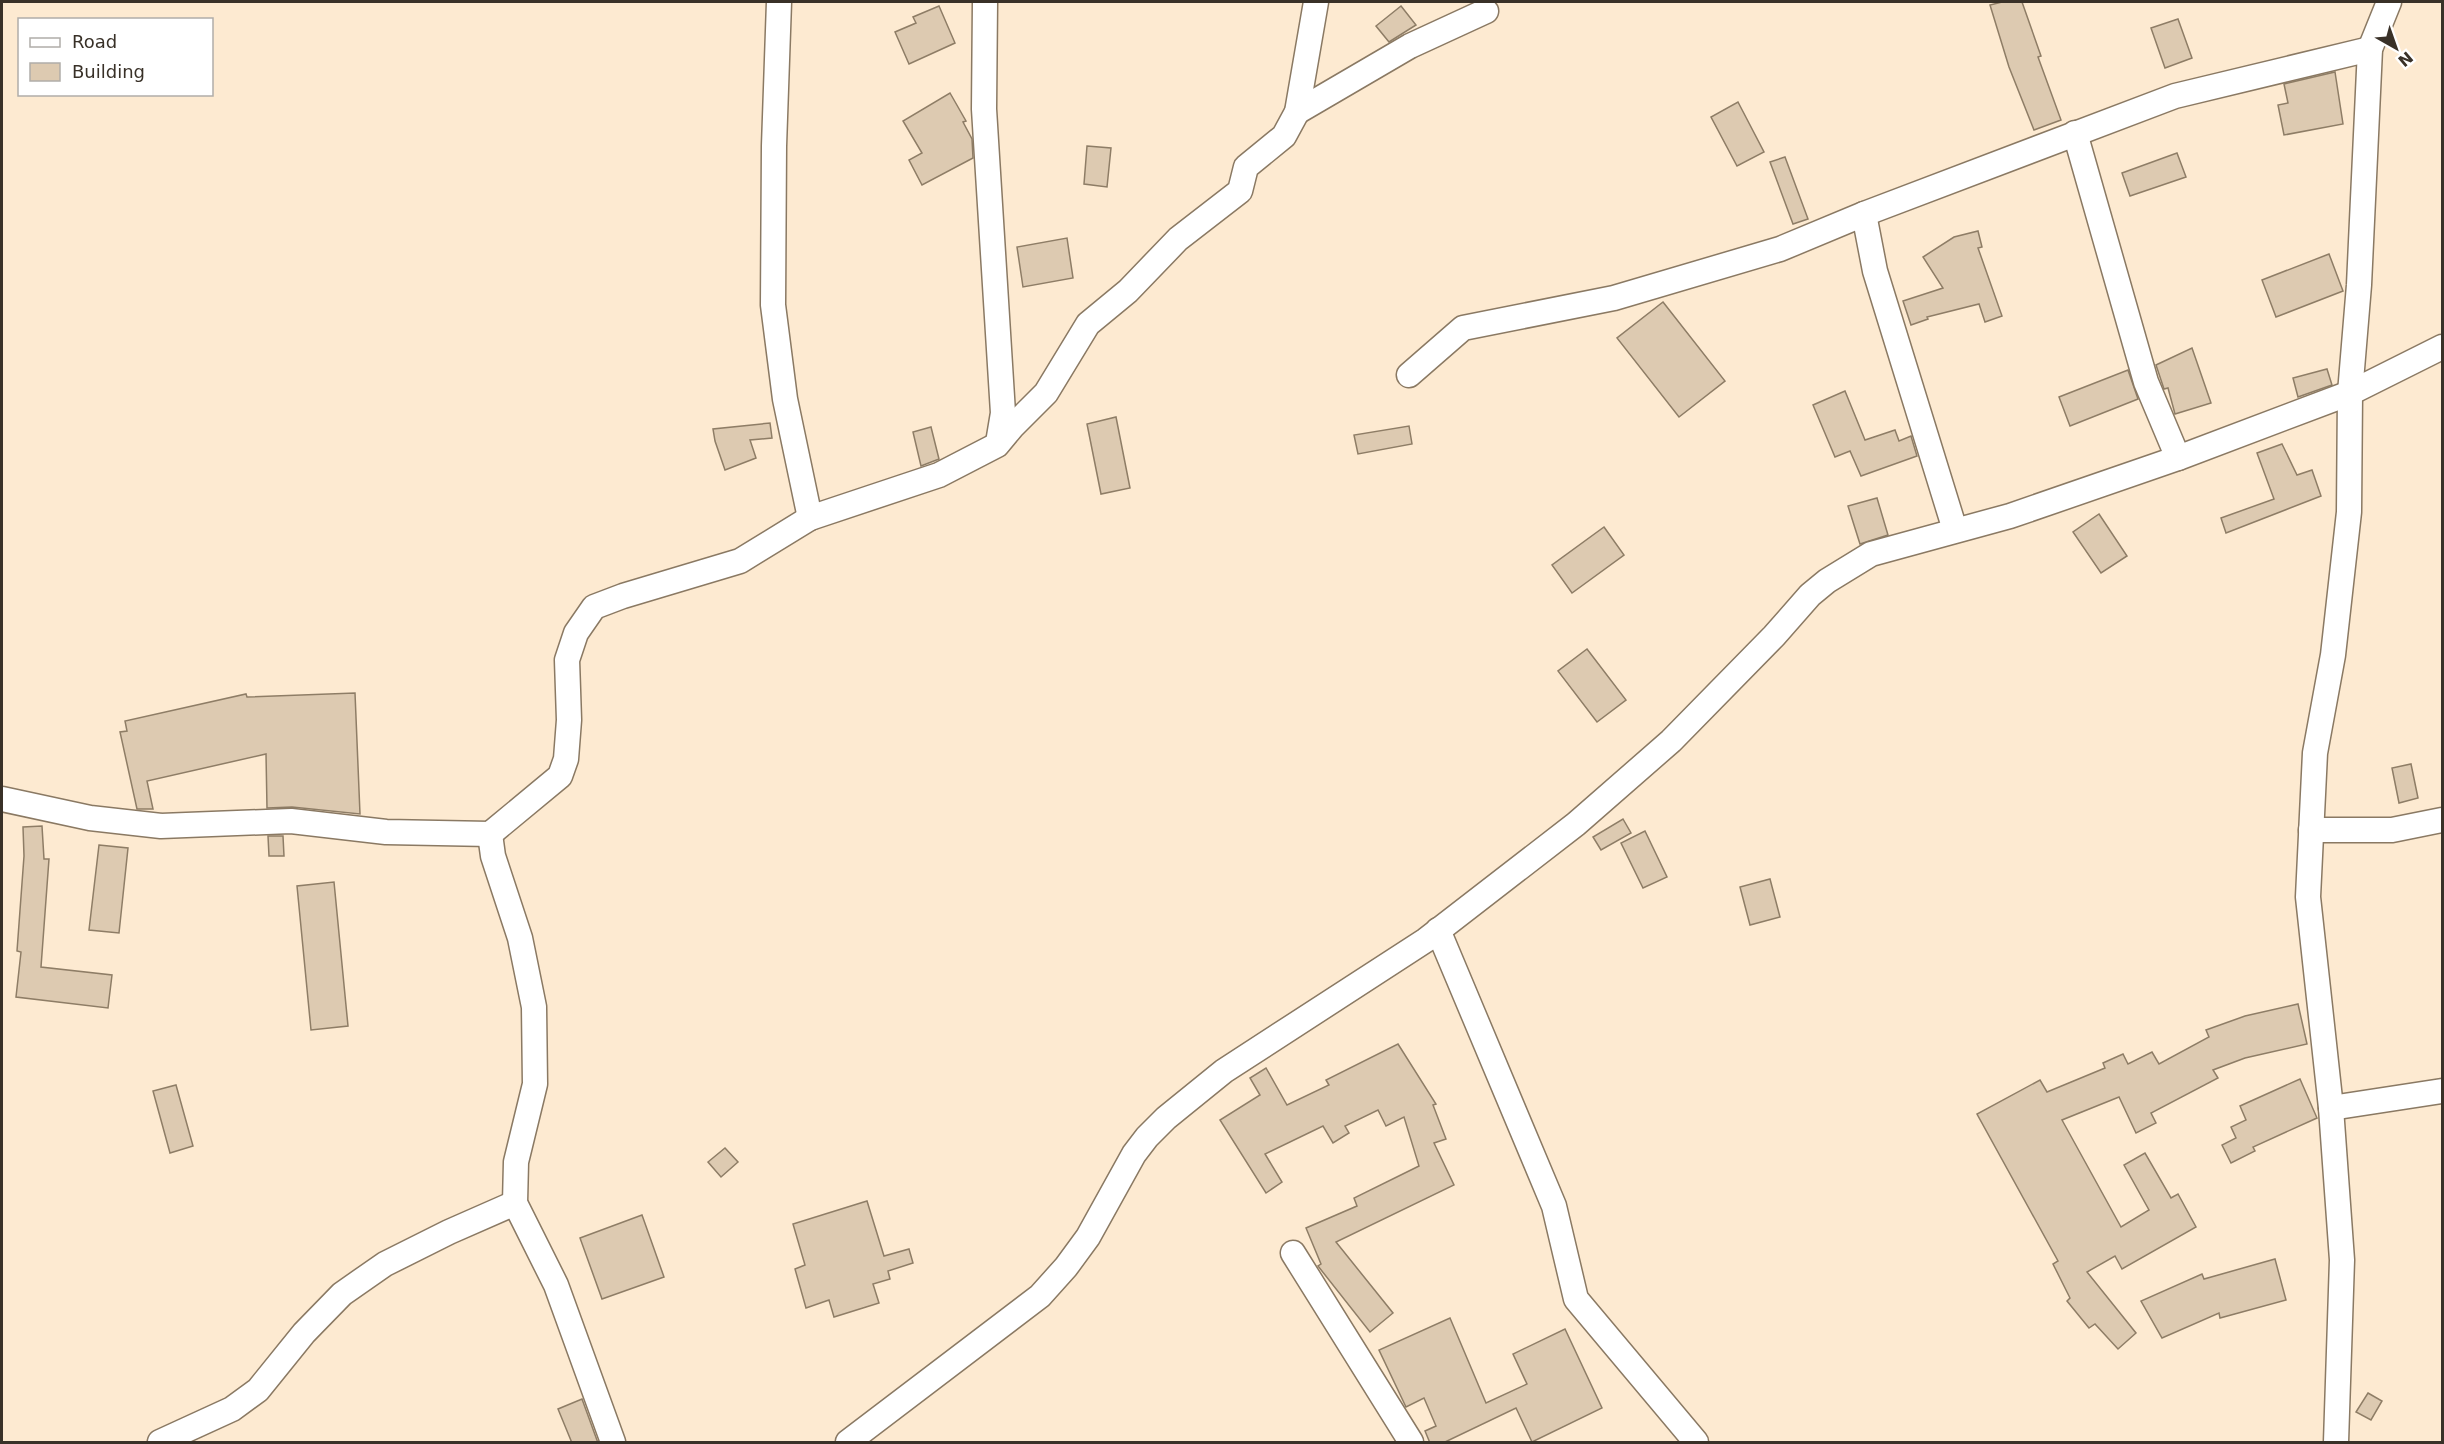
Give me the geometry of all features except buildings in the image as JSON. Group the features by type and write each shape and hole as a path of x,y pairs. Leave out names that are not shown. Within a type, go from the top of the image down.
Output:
{"street":[{"path":"779,2 774,135 773,305 785,399 810,518"},
{"path":"985,2 984,109 1003,413 997,445"},
{"path":"2,799 90,818 161,826 291,821 386,832 490,834 560,776 566,759 569,720 567,660 576,633 594,607 740,561 810,518 939,476 997,445 1046,393 1088,324 1128,291 1178,239 1240,191 1246,167 1284,136 1297,112 1316,2"},
{"path":"2336,1443 2342,1260 2331,1108 2308,897 2315,753 2332,655 2349,513 2350,393 2359,285 2370,49 2389,2"},
{"path":"1297,112 1410,46 1486,11"},
{"path":"1409,375 1463,328 1614,298 1780,249 1864,214 2175,96 2370,49"},
{"path":"2075,133 2146,382 2178,458"},
{"path":"1864,214 1875,271 1955,530"},
{"path":"848,1443 1040,1296 1066,1267 1088,1237 1134,1154 1166,1118 1224,1071 1438,930 1576,824 1639,771 1774,636 1810,595 1827,581 1871,555 2010,516 2178,458 2350,393 2442,348"},
{"path":"2311,830 2392,830 2442,820"},
{"path":"490,834 493,856 520,938 534,1007 535,1084 516,1162 515,1203 556,1285 613,1443"},
{"path":"1438,930 1554,1206 1576,1299 1696,1443"},
{"path":"2331,1108 2442,1091"},
{"path":"160,1443 232,1409 258,1390 304,1334 342,1294 385,1264 515,1203"},
{"path":"1293,1252 1411,1443"}]}
